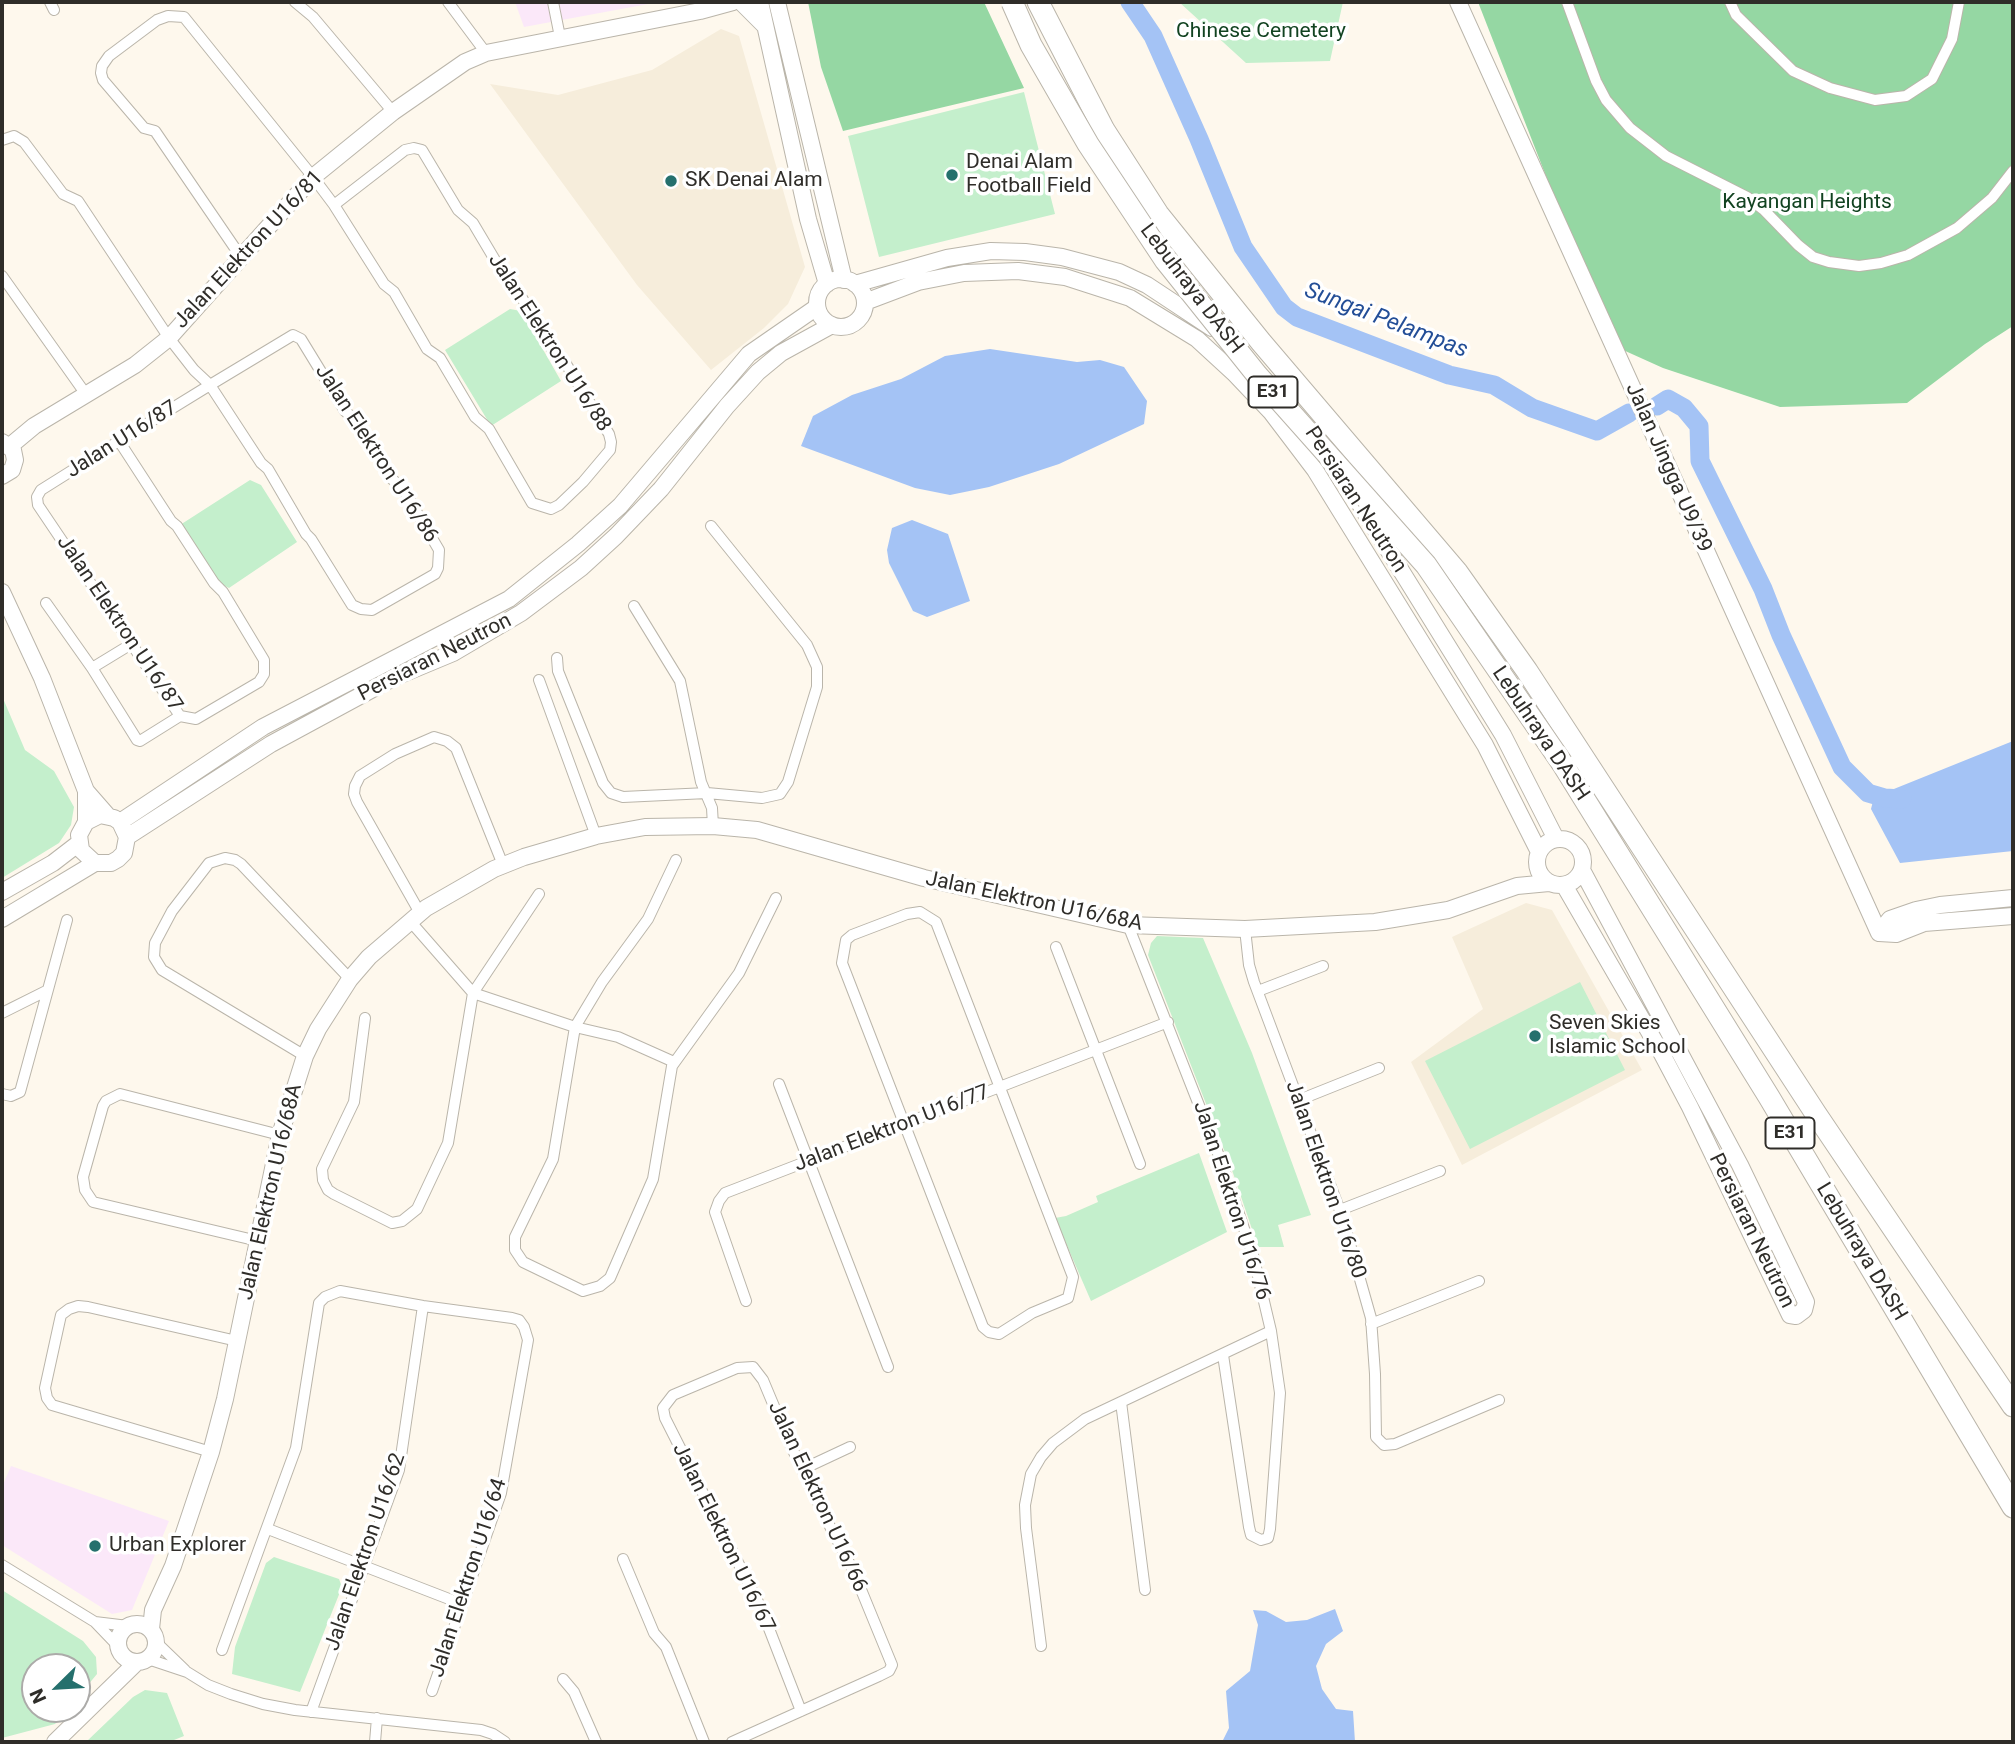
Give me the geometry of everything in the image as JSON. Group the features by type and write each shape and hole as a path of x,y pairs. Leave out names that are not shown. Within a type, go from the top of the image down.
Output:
{"highway":[{"name":"Lebuhraya DASH","path":"1012,2 1031,45 1088,144 1165,260 1257,375 1426,565 1562,763 1769,1097 2013,1507"},
{"name":"Lebuhraya DASH","path":"1038,2 1104,131 1158,214 1261,342 1457,572 1527,671 1816,1114 2013,1406"}],"street":[{"path":"295,2 313,18 393,112"},
{"path":"448,2 486,52"},
{"name":"Jalan Elektron U16/81","path":"6,444 85,393 135,365 169,338 313,177 393,112 465,62 486,52 700,11 733,2"},
{"path":"741,2 765,26"},
{"path":"760,2 808,219 827,284"},
{"path":"776,2 850,282 865,302 860,318 855,323 847,327 832,326 825,321 817,307 819,294 827,284 850,282"},
{"name":"Jalan Jingga U9/39","path":"1458,2 1879,933"},
{"path":"1567,2 1596,81 1606,100 1630,128 1665,156 1747,197 1813,257 1859,266 1908,255 1957,228 1992,198 2013,171"},
{"path":"1730,2 1736,15 1793,71 1830,88 1875,100 1906,96 1931,79 1952,39 1958,5 1947,2"},
{"path":"556,5 559,37"},
{"path":"241,257 155,131 144,128 103,80 101,73 109,56 157,20 168,16 184,17 334,205"},
{"name":"Jalan Elektron U16/86","path":"2,140 14,136 24,142 63,194 78,201 169,338 194,370 210,385 268,470 352,605 373,610 435,574 439,550 403,489 393,480 355,420 345,411 301,340 293,335 210,385"},
{"name":"Jalan Elektron U16/88","path":"405,150 422,150 458,210 473,223 511,287 522,298 554,353 566,365 609,434 610,450 559,505 551,509 532,503 489,429 475,417 440,358 427,349 394,292 384,284 334,205 405,150"},
{"name":"Persiaran Neutron","path":"850,282 947,258 991,251 1062,257 1119,272 1147,285 1196,315 1243,352 1290,404 1332,461 1503,735 1556,839"},
{"name":"Persiaran Neutron","path":"865,302 918,282 964,272 1018,271 1065,276 1130,298 1197,340 1234,373 1271,412 1315,470 1485,745 1538,857"},
{"path":"2,276 85,393"},
{"name":"Persiaran Neutron","path":"114,819 263,727 509,599 578,544 620,506 748,354 817,307"},
{"name":"Persiaran Neutron","path":"127,837 271,744 393,678 453,653 521,613 581,568 616,536 661,489 727,406 758,372 780,354 832,326"},
{"name":"Jalan U16/87","path":"37,497 41,490 210,385"},
{"name":"Jalan Elektron U16/87","path":"37,497 38,505 180,716 196,719 259,682 264,674 264,660 223,592 171,521 119,440"},
{"path":"2,477 14,465 15,455 6,444"},
{"path":"557,658 558,671 603,783 611,793 623,797 707,793 762,798 775,796 784,790 817,687 817,667 807,645 711,526"},
{"path":"2,592 42,678 86,790 86,822"},
{"path":"46,603 92,668 138,741 180,716"},
{"path":"634,606 680,681 701,782 712,808 713,826"},
{"path":"92,668 132,643"},
{"path":"539,680 596,836"},
{"path":"503,865 456,748 447,741 433,737 396,754 360,776 355,786 356,802 415,917 473,993 575,1027 618,1037 674,1062"},
{"path":"2,919 95,863 111,863 124,853 127,837 86,790"},
{"path":"95,863 85,855 79,844 79,835 86,822 93,817 114,819"},
{"name":"Jalan Elektron U16/68A","path":"154,1635 152,1610 173,1566 211,1452 225,1399 280,1135 305,1056 318,1029 350,979 369,957 415,917 503,865 596,836 645,827 713,826 757,830 924,878 1128,925 1245,929 1375,922 1448,909 1517,886 1557,884"},
{"path":"1517,886 1544,846 1556,839 1572,842 1578,847 1582,854 1582,870 1578,877 1557,884 1540,874 1538,857"},
{"path":"2,892 79,844"},
{"path":"305,1056 162,970 154,957 155,943 172,911 209,863 225,858 235,860 242,864 350,979"},
{"path":"676,860 648,919 602,982 575,1027 553,1159 514,1243 523,1262 583,1291 600,1286 610,1279 653,1179 674,1062 739,973 776,898"},
{"name":"Persiaran Neutron","path":"1557,884 1662,1054 1696,1118 1790,1315 1796,1316 1804,1310 1806,1302 1740,1165 1582,870"},
{"path":"365,1018 354,1102 322,1170 328,1190 334,1194 392,1223 402,1222 417,1209 448,1143 473,993 539,894"},
{"path":"1879,933 1890,919 1916,910 2013,898"},
{"path":"920,912 936,922 1073,1277 1068,1298 1032,1313 999,1334 989,1332 983,1326 904,1124 842,962 846,940 852,935 907,914 920,912"},
{"path":"1879,933 1896,934 1924,923 2013,916"},
{"path":"2,1094 11,1096 20,1091 67,920"},
{"name":"Jalan Elektron U16/76","path":"1128,925 1221,1161 1253,1255 1271,1331 1280,1393 1270,1529 1268,1538 1261,1540 1251,1535 1249,1527 1223,1355"},
{"name":"Jalan Elektron U16/80","path":"1245,929 1249,965 1340,1210 1371,1324 1376,1437 1384,1445 1395,1444 1499,1400"},
{"path":"1056,947 1140,1164"},
{"path":"1258,991 1323,966"},
{"path":"2,1013 46,991"},
{"name":"Jalan Elektron U16/77","path":"746,1301 715,1212 725,1193 1168,1022"},
{"path":"1299,1100 1379,1068"},
{"path":"779,1084 888,1367"},
{"path":"258,1241 93,1202 85,1191 83,1177 103,1106 106,1101 120,1094 280,1135"},
{"path":"1340,1210 1440,1171"},
{"path":"1371,1324 1479,1281"},
{"path":"222,1650 296,1448 319,1303 325,1297 340,1291 423,1306"},
{"path":"211,1452 52,1405 45,1388 61,1315 78,1306 88,1307 237,1341"},
{"name":"Jalan Elektron U16/64","path":"423,1306 519,1320 528,1340 501,1493 432,1691"},
{"name":"Jalan Elektron U16/62","path":"312,1712 399,1470 423,1306"},
{"path":"1041,1646 1025,1505 1031,1474 1041,1457 1053,1443 1085,1419 1271,1331"},
{"name":"Jalan Elektron U16/66","path":"701,1384 737,1368 753,1367 763,1380 789,1441 853,1570 890,1657 890,1671 801,1712"},
{"name":"Jalan Elektron U16/67","path":"701,1384 673,1395 666,1401 663,1408 665,1418 761,1608 801,1712"},
{"path":"1121,1402 1145,1590"},
{"path":"803,1469 850,1447"},
{"path":"268,1529 462,1604"},
{"path":"623,1559 654,1633 666,1647 704,1742"},
{"path":"2,1565 95,1622 129,1661 142,1661 187,1672"},
{"name":"Jalan Elektron U16/68A","path":"130,1625 152,1610"},
{"path":"95,1622 146,1626 187,1672 208,1685 263,1704 312,1712 481,1730 494,1734 505,1742"},
{"path":"108,1687 119,1649 120,1634 130,1625"},
{"path":"55,1742 108,1687 155,1651 154,1635"},
{"path":"563,1679 574,1692 596,1742"},
{"path":"733,1742 801,1712"},
{"path":"375,1742 377,1718"}],"shaded area":[{"path":"515,2 659,2 524,27"},
{"name":"SK Denai Alam","path":"721,29 739,36 805,267 788,304 764,328 711,370 637,285 490,84 558,95 652,70"},
{"name":"Seven Skies Islamic School","path":"1526,903 1552,910 1642,1070 1462,1165 1411,1062 1483,1009 1452,937"},
{"path":"11,1466 169,1521 132,1610 112,1614 2,1545 2,1487"}],"green space":[{"path":"808,2 984,2 1024,88 843,131 821,67"},
{"name":"Chinese Cemetery","path":"1179,2 1343,2 1330,61 1246,63"},
{"name":"Kayangan Heights","path":"1478,2 2013,2 2013,326 1907,403 1780,407 1663,368 1612,345"},
{"name":"Denai Alam Football Field","path":"1024,92 1055,214 879,257 848,136"},
{"path":"510,309 521,311 561,381 491,426 445,350"},
{"path":"250,480 261,485 297,542 229,588 221,584 180,525"},
{"path":"2,696 25,750 54,771 74,807 71,825 59,843 2,878"},
{"path":"1157,936 1203,938 1252,1053 1311,1215 1278,1225 1284,1247 1258,1247 1233,1173 1148,955 1151,943"},
{"path":"1580,982 1625,1070 1470,1149 1425,1061"},
{"path":"1199,1153 1227,1232 1091,1301 1055,1218 1098,1202 1096,1196"},
{"path":"274,1557 339,1579 342,1587 300,1692 232,1674 235,1647 266,1563"},
{"path":"2,1590 83,1641 96,1657 97,1674 91,1681 91,1653 21,1653 21,1723 56,1723 2,1738"},
{"path":"145,1690 167,1693 184,1736 169,1742 86,1742 133,1697"}],"water":[{"path":"990,349 1077,362 1100,360 1124,367 1147,401 1144,424 1059,464 989,487 950,495 915,488 801,446 813,416 852,395 901,379 945,356"},
{"path":"912,520 948,534 970,601 927,617 913,611 889,563 887,550 892,528"},
{"path":"2013,741 2013,851 1900,863 1871,809 1874,797"},
{"path":"1335,1609 1343,1631 1326,1644 1316,1666 1322,1689 1336,1709 1353,1711 1355,1742 1222,1742 1229,1728 1226,1691 1250,1671 1258,1625 1253,1610 1266,1611 1286,1622 1307,1620"}],"waterway":[{"name":"Sungai Pelampas","path":"1130,2 1153,36 1243,247 1284,307 1297,317 1449,375 1494,385 1532,408 1597,431 1629,413"},
{"name":"Sungai Pelampas","path":"1657,406 1668,399 1684,408 1699,426 1700,461 1763,589 1781,635 1842,767 1868,793 1902,799"}],"place":[{"name":"Denai Alam Football Field","path":"952,175"},
{"name":"SK Denai Alam","path":"671,181"},
{"name":"Seven Skies Islamic School","path":"1535,1036"},
{"name":"Urban Explorer","path":"95,1546"}]}
